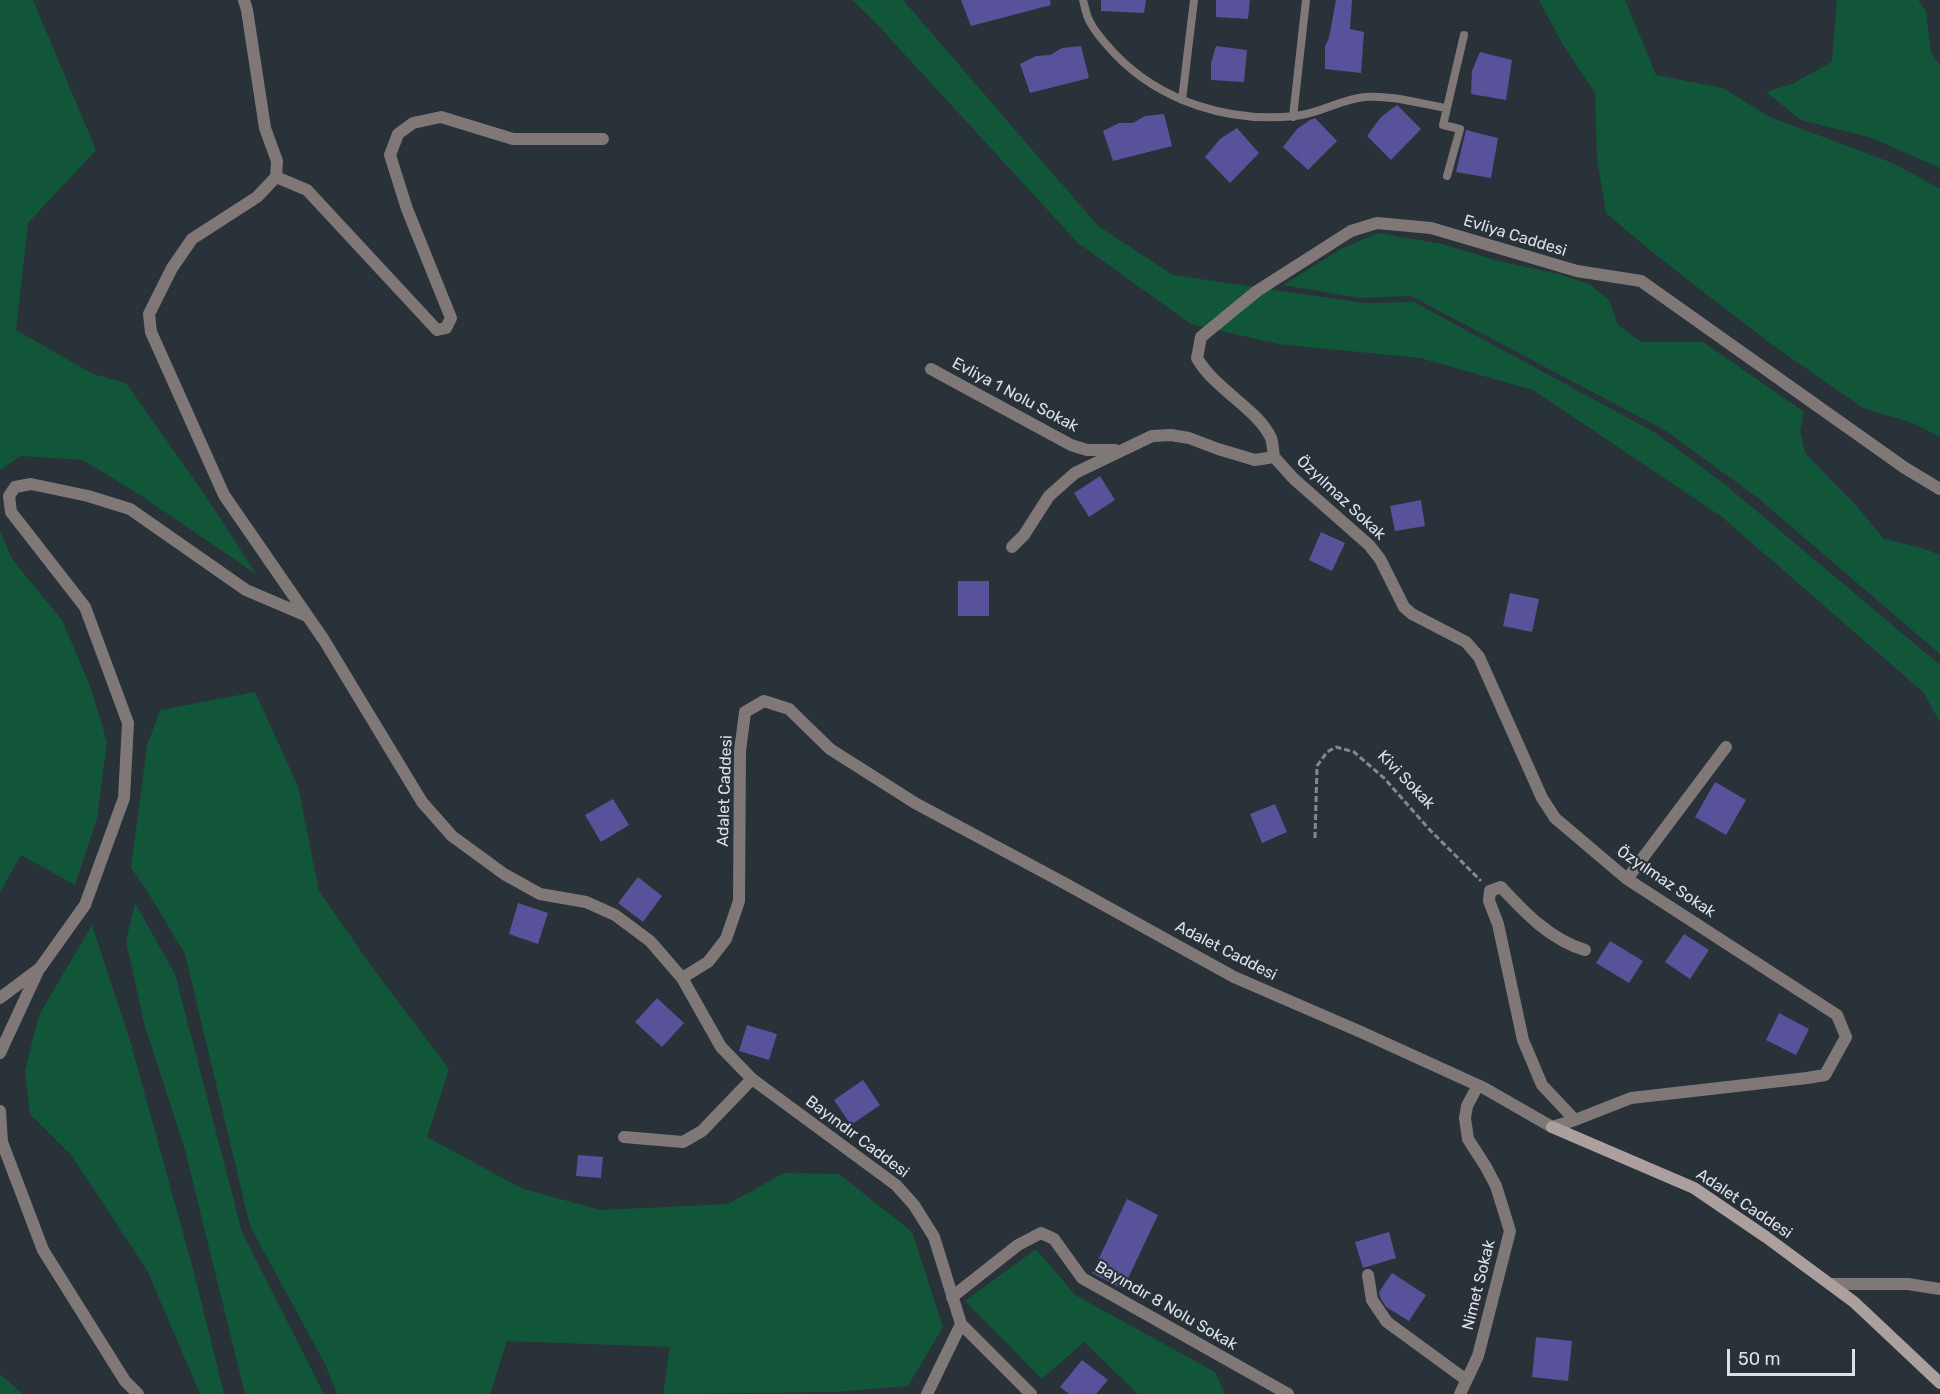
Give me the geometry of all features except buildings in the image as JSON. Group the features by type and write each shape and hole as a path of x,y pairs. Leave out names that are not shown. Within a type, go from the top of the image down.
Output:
{"street":[{"path":"244,0 265,128 277,161 276,177 307,190 437,330 446,328 451,318 407,209 390,155 398,134 413,123 441,117 513,139 603,139"},
{"name":"Bayındır Caddesi","path":"276,177 257,197 192,239 172,268 149,314 151,332 224,495 330,650 422,802 452,836 504,874 540,894 586,902 615,915 650,941 682,978 721,1047 752,1079 866,1162 896,1185 908,1198 934,1237 960,1324 1031,1394"},
{"name":"Evliya Caddesi","path":"1274,457 1272,440 1264,426 1204,371 1197,358 1201,337 1257,291 1351,231 1377,223 1431,228 1576,271 1641,281 1905,468 1940,489"},
{"name":"Evliya 1 Nolu Sokak","path":"931,369 1071,446 1087,450 1119,450"},
{"path":"1012,547 1024,535 1049,496 1075,473 1152,436 1171,435 1189,438 1255,460 1274,457"},
{"name":"Özyılmaz Sokak","path":"1274,457 1294,479 1369,545 1380,559 1404,607 1412,614 1466,642 1479,657 1542,798 1555,818 1627,879 1837,1016 1846,1037 1825,1075 1631,1098 1552,1127"},
{"path":"0,1053 40,968 85,905 123,798 128,723 86,608 11,513 9,496 15,487 31,484 88,496 130,509 246,590 307,616"},
{"name":"Adalet Caddesi","path":"682,978 708,962 726,939 740,901 740,751 745,712 764,701 789,709 830,749 915,803 1077,889 1234,977 1478,1085 1552,1127 1694,1188 1766,1237 1854,1302 1940,1383"},
{"path":"1627,879 1726,747"},
{"path":"1575,1120 1542,1085 1523,1040 1498,924 1489,901 1490,891 1501,887 1526,915 1570,946 1585,950"},
{"path":"0,998 40,968"},
{"path":"624,1137 683,1142 702,1131 752,1079"},
{"name":"Nimet Sokak","path":"1460,1394 1478,1356 1510,1231 1496,1186 1468,1139 1465,1118 1467,1106 1478,1085"},
{"path":"0,1111 2,1142 43,1250 126,1381 138,1394"},
{"name":"Bayındır 8 Nolu Sokak","path":"952,1297 1018,1245 1041,1233 1054,1239 1082,1278 1288,1394"},
{"path":"1368,1275 1372,1300 1387,1322 1466,1379"},
{"path":"1830,1284 1908,1284 1940,1289"},
{"path":"927,1394 960,1324"}],"lane":[{"path":"1083,0 1089,21 1100,39 1129,69 1191,105 1242,117 1293,117 1365,97 1394,99 1447,108"},
{"path":"1182,100 1194,0"},
{"path":"1293,117 1306,0"},
{"path":"1447,176 1460,129 1443,125 1464,35"}],"path":[{"name":"Kivi Sokak","path":"1315,838 1317,766 1327,752 1336,747 1354,752 1384,778 1428,828 1490,891"}],"green space":[{"path":"0,0 33,0 96,150 28,223 16,330 93,374 126,383 209,501 256,574 140,495 83,460 21,456 0,470"},
{"path":"852,0 903,0 1098,226 1173,275 1364,303 1414,302 1654,432 1722,482 1940,665 1940,722 1923,692 1722,517 1533,390 1420,358 1278,344 1191,324 1078,243 874,21"},
{"path":"1539,0 1625,0 1656,75 1723,88 1770,117 1895,164 1940,189 1940,437 1913,423 1863,408 1771,344 1657,256 1606,213 1597,160 1595,93 1563,45"},
{"path":"1837,0 1918,0 1926,11 1931,53 1940,65 1940,168 1872,138 1801,120 1766,92 1792,84 1832,62"},
{"path":"1378,233 1442,244 1589,284 1609,300 1618,325 1641,342 1703,342 1804,412 1800,431 1805,453 1856,505 1884,539 1940,555 1940,654 1758,498 1666,431 1411,296 1361,298 1283,285 1341,249"},
{"path":"0,531 12,559 62,620 90,686 107,742 97,818 75,885 21,855 0,892"},
{"path":"255,692 298,786 319,891 372,967 449,1069 427,1137 523,1189 601,1210 728,1204 784,1173 839,1174 912,1232 943,1327 908,1386 833,1392 663,1394 670,1347 507,1341 490,1394 337,1394 325,1364 250,1226 185,954 131,868 147,746 160,710"},
{"path":"135,903 175,974 242,1232 324,1394 245,1394 185,1150 144,1023 126,941"},
{"path":"92,925 131,1044 197,1284 224,1394 200,1394 147,1270 71,1155 30,1114 25,1071 39,1015"},
{"path":"1036,1249 1075,1295 1215,1372 1225,1394 1138,1394 1084,1342 1042,1379 965,1301"},
{"path":"0,1374 23,1394 0,1394"}]}
